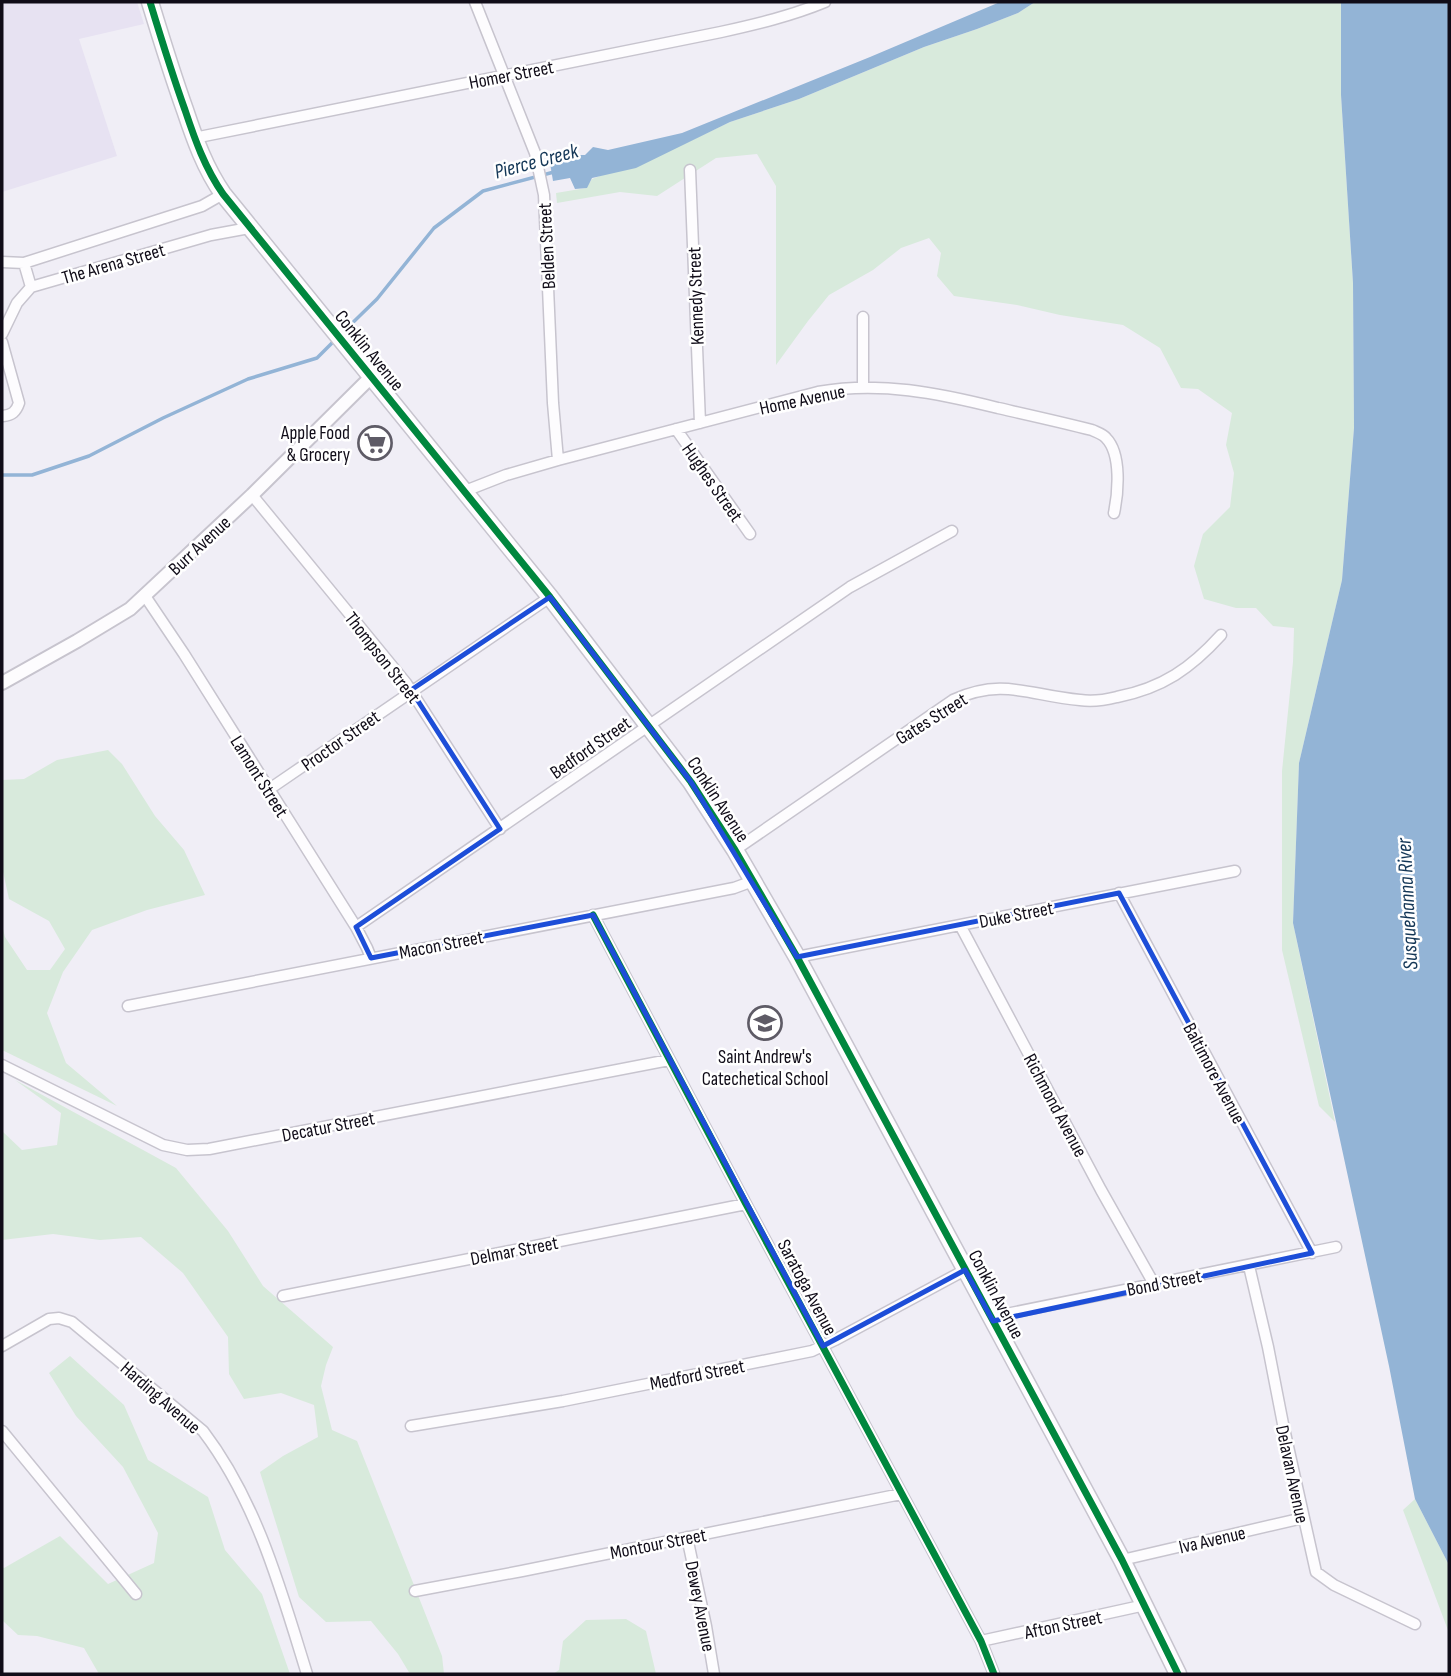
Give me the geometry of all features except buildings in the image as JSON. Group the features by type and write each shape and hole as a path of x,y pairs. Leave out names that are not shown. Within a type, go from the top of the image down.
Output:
{"main road":[{"name":"Conklin Avenue","path":"150,2 194,138 223,194 551,597 691,782 735,850 797,957 1122,1560 1178,1674"}],"street":[{"name":"Belden Street","path":"475,2 539,166 544,195 558,460"},
{"name":"Homer Street","path":"194,138 774,20 825,2"},
{"name":"Kennedy Street","path":"690,170 700,423"},
{"name":"The Arena Street","path":"2,262 24,263 202,206 223,194"},
{"name":"The Arena Street","path":"31,287 211,235 249,228"},
{"path":"2,334 18,303 31,287 24,263"},
{"path":"863,317 863,387"},
{"path":"2,342 19,403 12,414 2,416"},
{"name":"Burr Avenue","path":"2,683 130,609 252,495 372,376"},
{"name":"Home Avenue","path":"465,491 506,475 558,460 818,392 837,388 898,388 951,396 1092,430 1106,437 1114,455 1118,484 1114,513"},
{"name":"Hughes Street","path":"676,429 750,534"},
{"name":"Thompson Street","path":"252,495 411,690 500,829"},
{"name":"Bedford Street","path":"356,927 850,587 952,531"},
{"name":"Lamont Street","path":"145,596 356,927 371,958"},
{"name":"Proctor Street","path":"268,790 551,597"},
{"name":"Gates Street","path":"735,850 953,700 968,693 987,688 1008,688 1080,701 1137,693 1171,679 1189,666 1221,635"},
{"name":"Duke Street","path":"797,957 1235,871"},
{"name":"Macon Street","path":"128,1006 734,888 753,881"},
{"name":"Baltimore Avenue","path":"1119,893 1311,1253"},
{"name":"Saratoga Avenue","path":"593,915 981,1641 994,1674"},
{"name":"Richmond Avenue","path":"960,925 1154,1284"},
{"name":"Decatur Street","path":"2,1065 163,1144 187,1150 209,1149 669,1060"},
{"name":"Delmar Street","path":"283,1296 746,1204"},
{"name":"Bond Street","path":"993,1321 1011,1313 1336,1247"},
{"name":"Delavan Avenue","path":"1249,1266 1315,1572 1334,1585 1415,1624"},
{"name":"Medford Street","path":"411,1426 563,1401 812,1351 965,1269"},
{"name":"Harding Avenue","path":"2,1346 50,1319 59,1318 72,1322 203,1431 232,1474 249,1507 307,1674"},
{"path":"2,1431 136,1594"},
{"name":"Montour Street","path":"415,1591 901,1494"},
{"name":"Iva Avenue","path":"1122,1560 1303,1518"},
{"name":"Dewey Avenue","path":"687,1537 714,1674"},
{"name":"Afton Street","path":"981,1641 1145,1605"}],"highlighted area":[{"path":"550,597 691,782 797,957 1119,893 1312,1253 993,1321 965,1270 823,1346 593,915 371,958 356,927 500,829 411,690"}],"shaded area":[{"path":"2,2 137,2 144,24 79,39 117,156 2,192"}],"green space":[{"path":"1035,2 1341,2 1341,95 1353,283 1354,428 1342,580 1299,763 1293,923 1335,1122 1319,1106 1282,950 1282,771 1294,628 1273,626 1256,608 1236,608 1204,599 1194,566 1203,534 1230,507 1234,473 1226,445 1232,413 1198,389 1181,388 1160,348 1123,325 954,296 937,276 941,253 929,238 901,248 873,270 829,295 776,365 776,186 757,154 716,158 657,196 620,192 557,203 556,193 586,188 592,179 690,141 730,122 799,99 924,47 1018,13"},
{"path":"108,750 122,764 155,816 184,850 205,895 147,910 92,930 63,972 47,1013 66,1063 117,1106 2,1050 2,925 5,937 27,970 50,970 65,949 49,921 9,899 2,867 2,780 24,779 57,760"},
{"path":"15,1080 176,1168 228,1231 263,1286 333,1347 321,1386 332,1430 357,1441 442,1656 444,1674 410,1674 398,1654 371,1621 326,1622 299,1597 260,1472 318,1437 314,1405 281,1393 244,1399 229,1374 228,1337 183,1273 141,1237 100,1240 53,1234 2,1240 2,1131 22,1150 57,1145 61,1113"},
{"path":"70,1356 124,1405 148,1460 208,1497 225,1550 262,1594 290,1674 99,1674 84,1648 37,1636 18,1635 2,1620 2,1567 60,1536 108,1584 154,1563 158,1533 123,1467 76,1416 49,1373"},
{"path":"1415,1499 1449,1565 1449,1633 1403,1510"},
{"path":"626,1619 646,1631 656,1674 553,1674 559,1670 563,1641 586,1620"}],"water":[{"path":"1000,2 1035,2 1018,13 924,47 799,99 730,122 636,168 592,178 587,188 575,189 570,178 553,181 550,163 585,155 593,147 608,150 682,133"},
{"name":"Susquehanna River","path":"1341,2 1449,2 1449,1565 1415,1499 1389,1366 1293,923 1299,763 1342,580 1354,428 1353,283 1341,95"}],"waterway":[{"name":"Pierce Creek","path":"341,334 377,299 434,228 483,191 554,172"},
{"name":"Pierce Creek","path":"2,475 32,475 89,456 248,379 317,358 336,339"}],"cycle path":[{"path":"150,2 197,143 223,194 550,597 691,782 735,850 797,957 1122,1560 1178,1674"},
{"path":"593,915 981,1641 994,1674"}],"place":[{"name":"Apple Food & Grocery","path":"375,443"},
{"name":"Saint Andrew's Catechetical School","path":"765,1023"}]}
